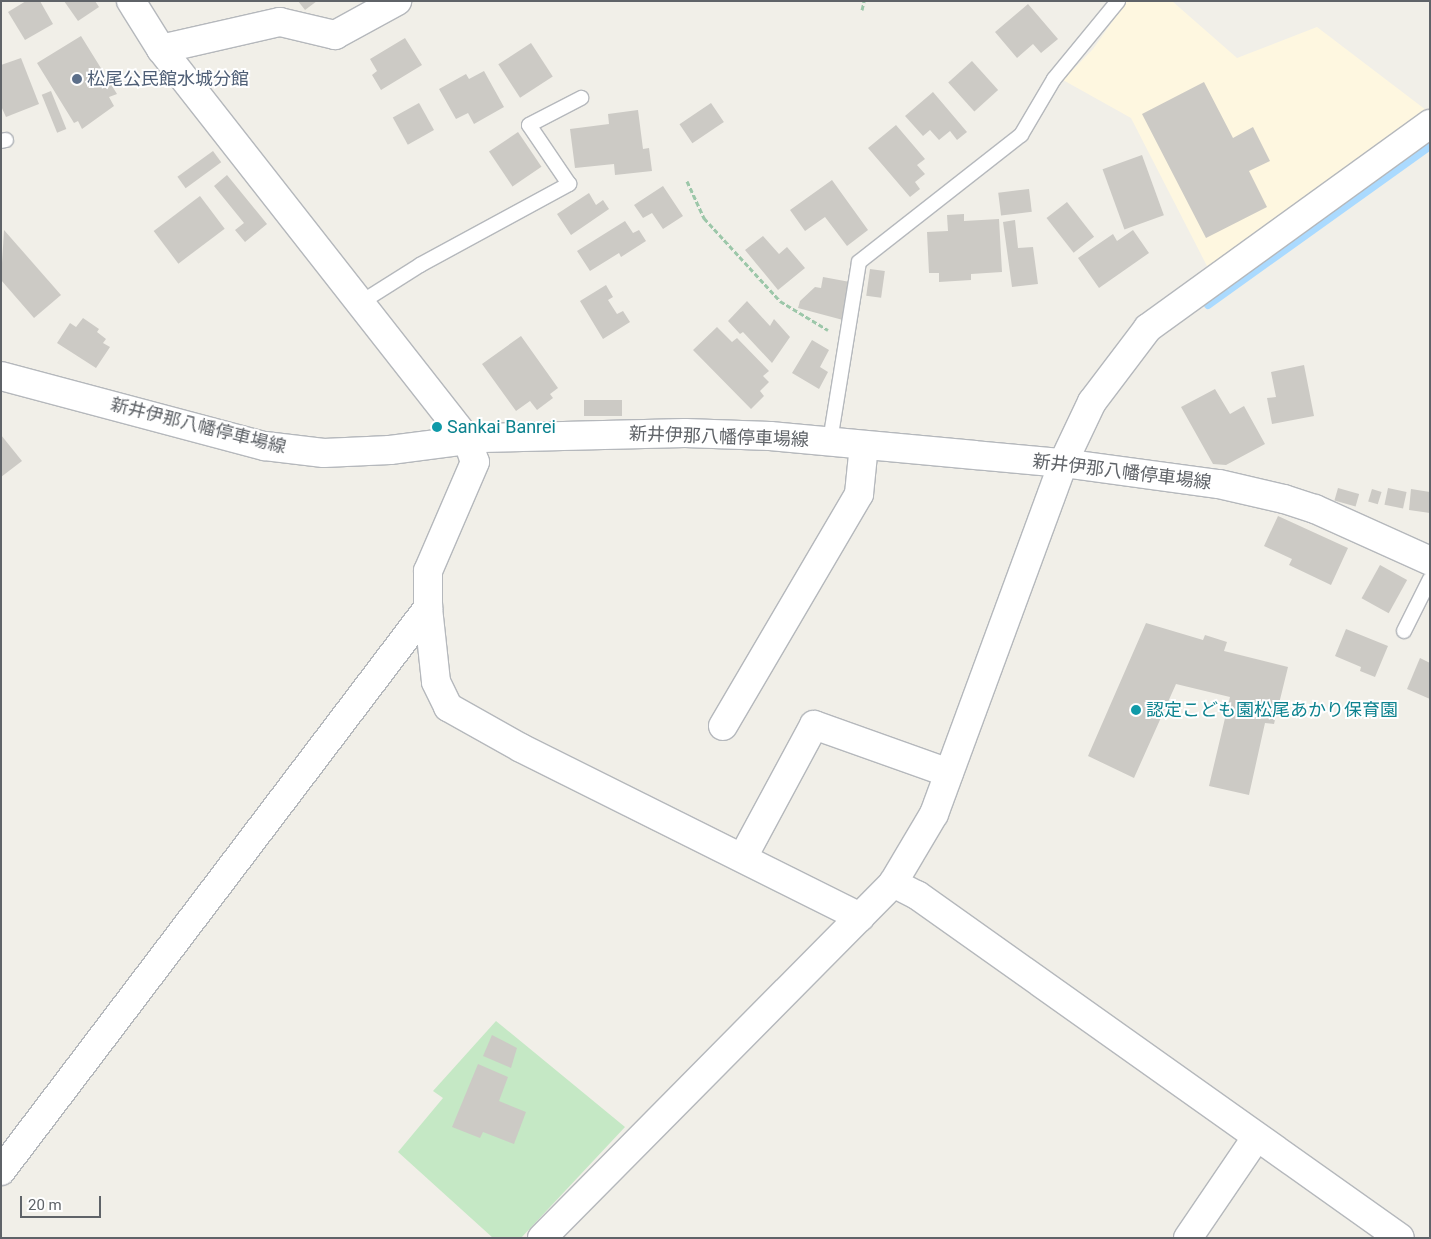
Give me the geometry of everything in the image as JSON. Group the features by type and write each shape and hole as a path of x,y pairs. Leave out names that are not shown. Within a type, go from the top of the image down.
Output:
{"street":[{"path":"131,1 161,49 467,439 474,462 428,571 428,608 436,682 448,707 521,748 743,857 860,918"},
{"path":"161,49 280,22 335,35 398,1"},
{"path":"542,1238 894,883 934,814 1062,463 1092,402 1148,328 1430,124"},
{"name":"新井伊那八幡停車場線","path":"3,377 265,446 324,453 390,450 467,439 567,434 685,433 830,441 1062,463 1237,487 1284,499 1315,509 1430,561"},
{"path":"723,726 859,494 864,445"},
{"path":"1,1172 428,608"},
{"path":"743,857 814,725 949,773"},
{"path":"894,883 917,895 1256,1138 1400,1238"},
{"path":"1188,1238 1256,1138"}],"lane":[{"path":"830,441 859,262 1021,135 1062,67 1101,26 1118,1"},
{"path":"360,303 420,265 569,184 529,125 581,98"},
{"path":"1404,632 1430,579"}],"path":[{"path":"862,10 864,1"},
{"path":"687,181 704,218 780,301 846,340"}],"shaded area":[{"path":"1127,1 1172,1 1237,58 1317,27 1426,110 1208,268 1131,118 1063,80 1093,49"}],"green space":[{"path":"496,1021 625,1127 521,1238 493,1238 398,1152 443,1098 433,1091"}],"building":[{"path":"26,1 40,1 53,24 25,40 8,12"},
{"path":"64,1 95,1 99,7 78,21"},
{"path":"298,1 317,1 305,10"},
{"path":"1028,4 1058,39 1041,53 1033,44 1017,58 995,32"},
{"name":"松尾公民館水城分館","path":"81,36 117,94 109,97 114,106 82,129 78,121 74,123 37,63"},
{"path":"405,38 422,65 381,90 372,75 377,71 370,59"},
{"path":"531,43 553,77 520,98 498,64"},
{"path":"21,58 39,104 6,117 1,106 1,65"},
{"path":"972,61 998,90 974,111 948,82"},
{"path":"484,71 504,107 474,124 468,113 456,119 439,89 466,74 469,79"},
{"path":"1204,82 1233,138 1253,127 1270,161 1249,171 1267,207 1206,238 1142,114"},
{"path":"51,91 66,129 57,133 42,95"},
{"path":"933,92 967,132 957,140 950,131 939,140 930,130 923,136 905,116"},
{"path":"419,103 434,130 408,145 393,118"},
{"path":"711,103 724,122 692,143 679,124"},
{"path":"638,110 643,149 649,148 652,171 615,175 614,164 575,168 570,129 609,124 608,114"},
{"path":"896,125 925,159 917,165 925,174 915,182 920,189 910,197 868,148"},
{"path":"518,132 541,167 512,186 489,152"},
{"path":"213,151 221,162 186,188 177,177"},
{"path":"1142,155 1164,215 1124,230 1103,169"},
{"path":"227,175 267,224 245,242 235,230 244,223 214,186"},
{"path":"832,180 868,230 847,246 825,217 805,231 790,210"},
{"path":"663,186 683,216 663,229 652,213 643,218 634,205"},
{"path":"1029,189 1032,212 1001,216 998,193"},
{"path":"589,193 596,205 603,200 609,209 571,235 557,214"},
{"path":"200,196 225,229 178,264 154,231"},
{"path":"1067,202 1094,237 1074,253 1047,218"},
{"path":"964,214 964,221 999,219 1002,272 971,274 971,280 939,282 939,273 929,273 927,232 948,231 947,215"},
{"path":"1015,220 1018,248 1033,247 1038,284 1012,287 1003,222"},
{"path":"625,221 633,233 639,230 646,241 621,257 619,253 590,271 577,251"},
{"path":"4,230 61,295 34,318 1,280"},
{"path":"1133,230 1149,253 1099,288 1078,258 1113,234 1117,241"},
{"path":"763,236 779,254 787,247 805,268 778,290 745,250"},
{"path":"870,269 885,271 881,298 866,296"},
{"path":"823,277 850,282 843,320 798,308 800,301 815,287 821,288"},
{"path":"606,285 613,297 608,300 617,314 623,311 630,322 603,339 580,301"},
{"path":"747,301 770,326 774,319 790,337 772,363 743,332 740,334 728,321"},
{"path":"83,318 99,329 97,332 106,339 103,343 110,347 96,368 57,343 70,323 76,327"},
{"path":"717,327 732,342 737,338 769,371 763,376 769,382 760,391 764,396 751,409 693,350"},
{"path":"521,336 558,388 550,394 553,398 537,410 530,401 516,411 482,364"},
{"path":"812,340 829,350 820,367 828,372 819,389 792,373"},
{"path":"1304,365 1314,416 1272,424 1267,398 1276,397 1271,372"},
{"path":"1215,389 1230,414 1244,406 1265,444 1226,465 1213,464 1181,407"},
{"path":"584,400 622,400 622,416 584,416"},
{"path":"1,435 22,461 1,477"},
{"path":"1338,488 1359,494 1356,507 1334,500"},
{"path":"1388,488 1407,492 1403,509 1384,505"},
{"path":"1372,489 1382,492 1378,504 1368,501"},
{"path":"1411,489 1430,492 1430,513 1409,510"},
{"path":"1278,516 1348,548 1331,585 1289,565 1292,559 1264,546"},
{"path":"1380,565 1407,580 1389,613 1362,598"},
{"name":"認定こども園松尾あかり保育園","path":"1146,623 1203,640 1205,635 1227,642 1224,651 1288,667 1274,724 1265,723 1249,795 1209,786 1230,697 1176,684 1134,778 1088,756"},
{"path":"1346,629 1388,646 1375,677 1360,671 1361,667 1335,656"},
{"path":"1420,658 1430,663 1430,699 1407,689"},
{"path":"492,1035 517,1048 511,1068 483,1056"},
{"path":"478,1064 508,1077 499,1101 526,1112 514,1144 483,1132 480,1138 452,1127"}],"waterway":[{"path":"1208,305 1430,146"}],"place":[{"name":"松尾公民館水城分館","path":"77,79"},
{"name":"Sankai Banrei","path":"437,427"},
{"name":"認定こども園松尾あかり保育園","path":"1136,710"}]}
